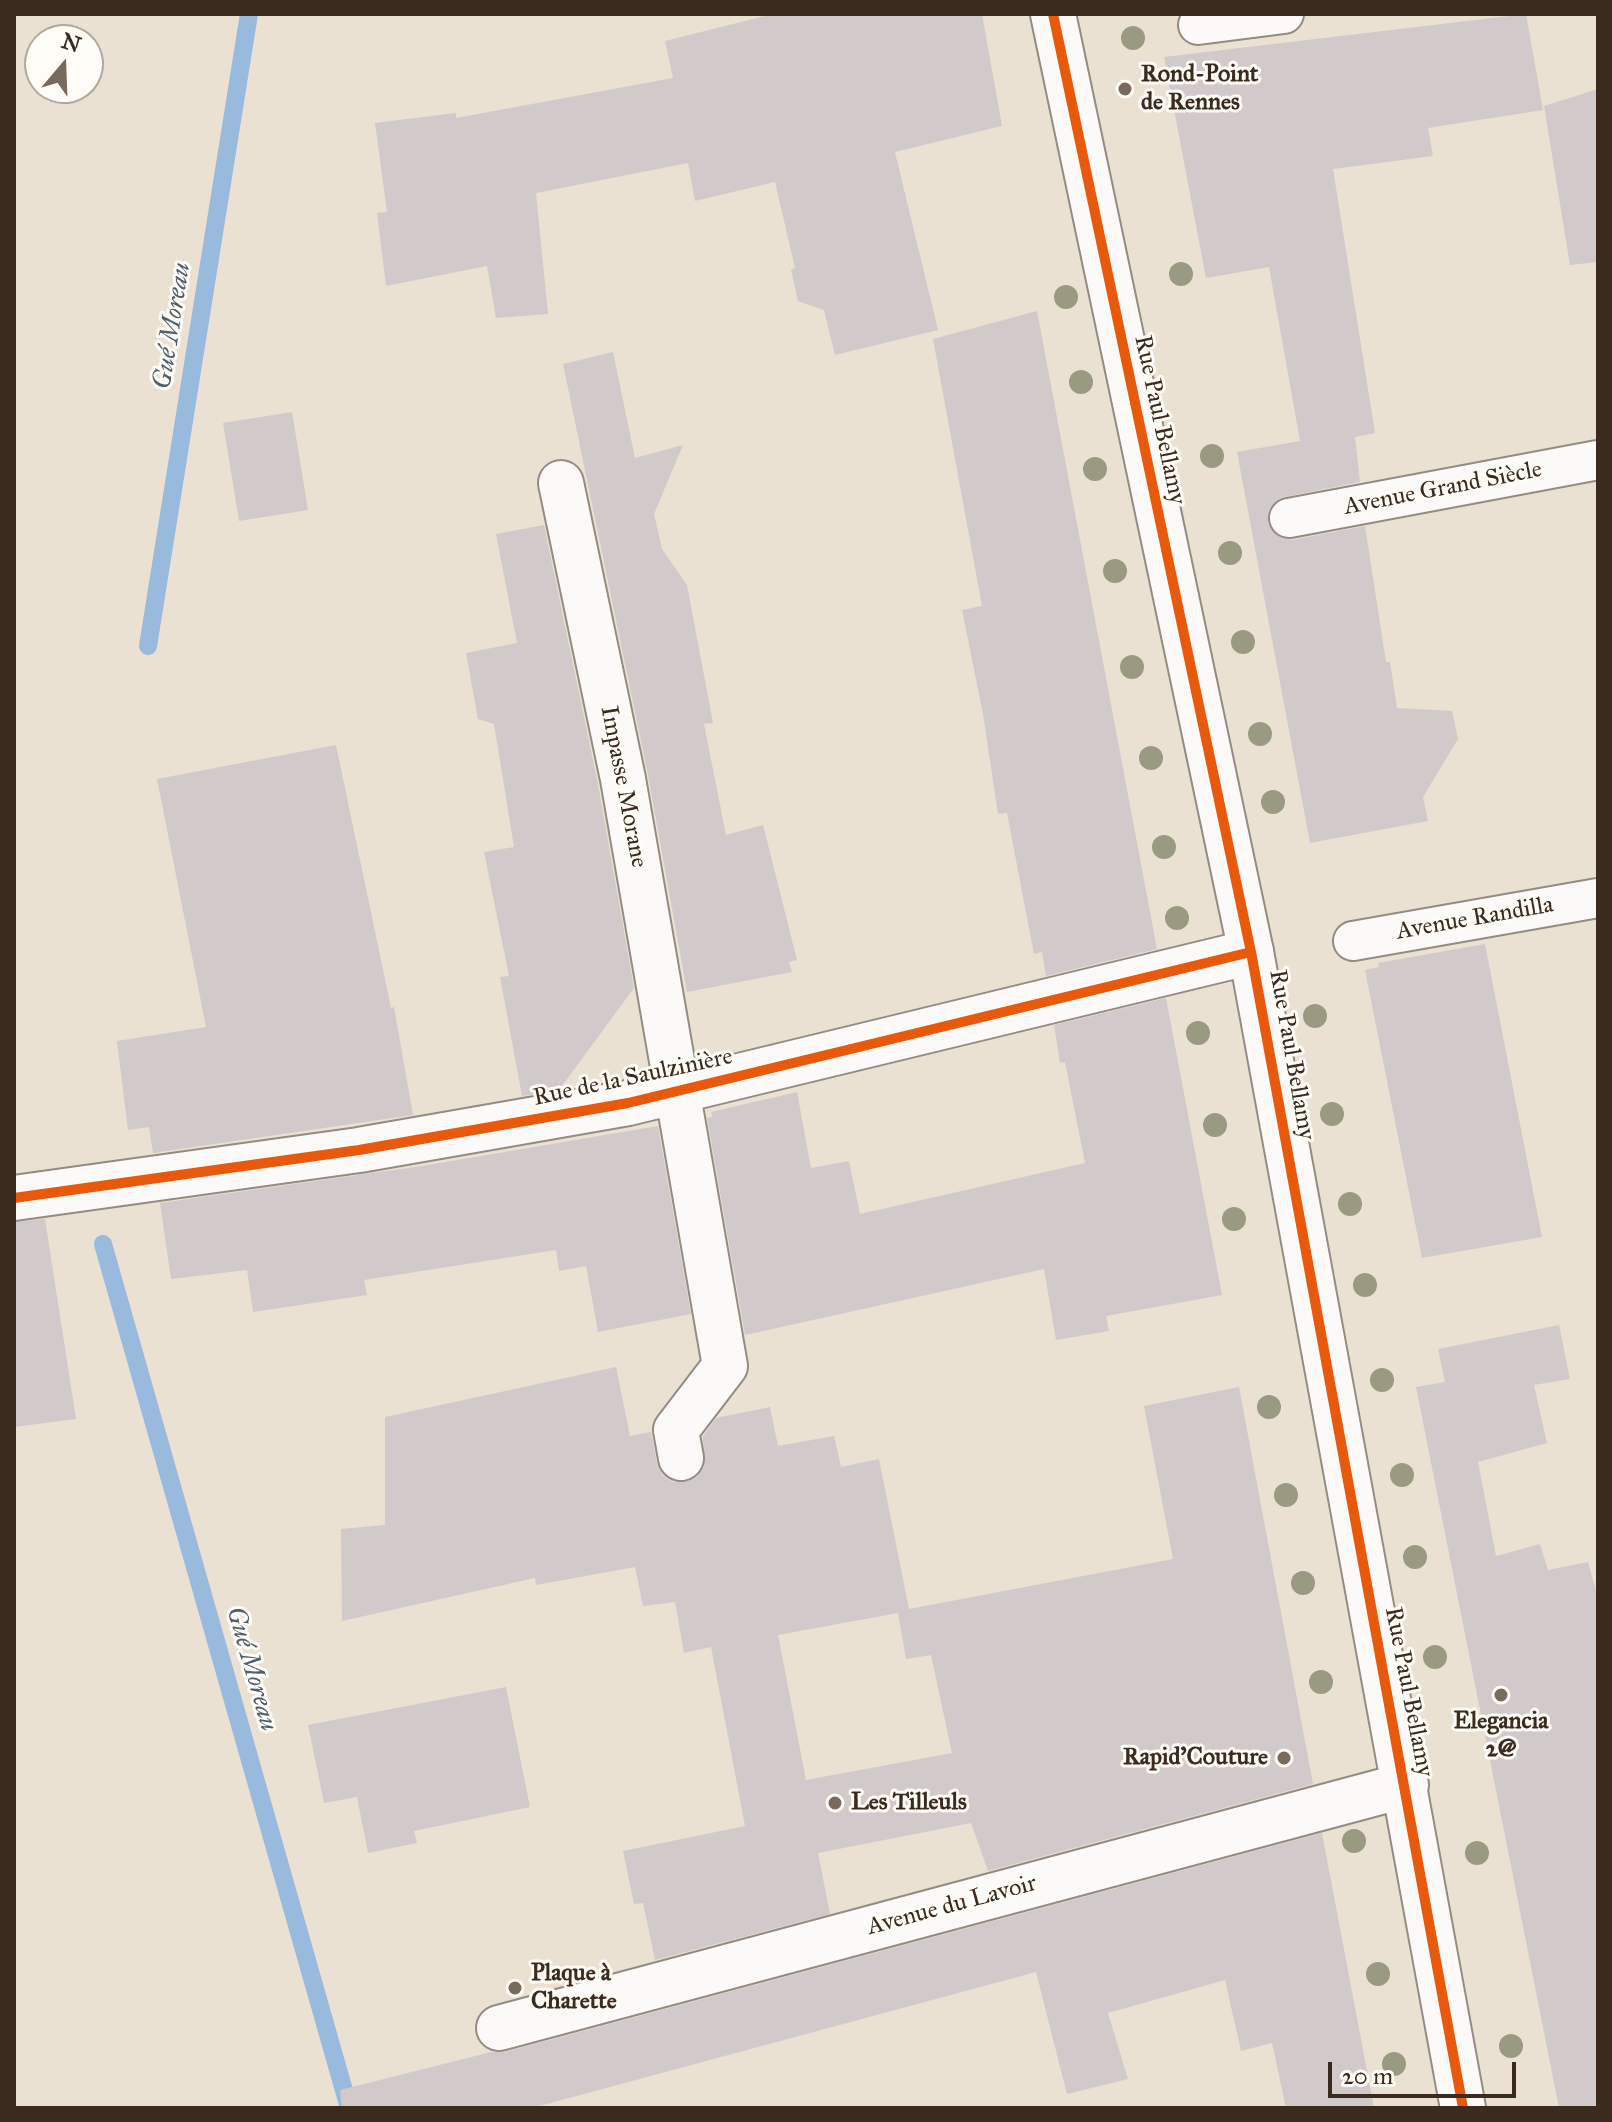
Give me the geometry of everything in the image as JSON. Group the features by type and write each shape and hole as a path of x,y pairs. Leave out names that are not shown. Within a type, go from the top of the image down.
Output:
{"street":[{"name":"Rue Paul Bellamy","path":"1053,14 1251,952 1463,2108"},
{"name":"Impasse Morane","path":"561,483 623,779 725,1366 676,1430 681,1458"},
{"name":"Rue de la Saulzinière","path":"14,1198 359,1150 678,1092 1251,952"},
{"name":"Avenue du Lavoir","path":"499,2028 1406,1785"}],"lane":[{"path":"1198,25 1284,14"},
{"name":"Avenue Grand Siècle","path":"1289,518 1598,460"},
{"name":"Avenue Randilla","path":"1353,941 1598,898"}],"building":[{"path":"773,14 982,14 1002,126 895,152 938,330 835,355 824,310 798,301 791,270 795,268 775,182 695,201 688,163 536,193 548,314 496,318 487,266 386,286 377,213 387,212 375,123 456,113 456,118 673,78 665,41"},
{"path":"1526,14 1543,110 1428,128 1433,156 1333,169 1375,433 1355,437 1360,482 1284,497 1269,510 1268,523 1281,538 1292,540 1365,526 1386,662 1390,662 1397,708 1452,711 1458,739 1423,797 1428,821 1310,843 1237,452 1300,441 1269,267 1206,278 1164,57"},
{"path":"1598,89 1598,262 1570,265 1544,106"},
{"path":"1037,311 1157,949 1046,976 1042,952 1034,954 1007,813 998,814 983,714 962,610 982,606 933,339"},
{"path":"613,352 635,458 683,445 654,514 662,549 687,585 713,723 704,724 726,835 763,825 797,960 789,962 792,972 687,992 648,775 563,364"},
{"path":"292,412 308,510 239,521 223,423"},
{"path":"544,525 598,784 634,988 559,1090 522,1096 500,977 509,976 484,852 514,847 494,724 478,719 466,653 517,643 496,534"},
{"path":"336,745 391,1008 394,1007 413,1115 153,1153 149,1127 128,1130 117,1041 206,1027 157,779"},
{"path":"1485,944 1542,1237 1422,1258 1365,970 1379,967 1378,963"},
{"path":"1166,998 1222,1295 1106,1316 1109,1331 1056,1340 1044,1269 745,1335 707,1118 712,1117 711,1112 797,1092 811,1168 849,1161 860,1214 1085,1163 1065,1062 1060,1063 1054,1025"},
{"path":"658,1126 691,1314 598,1332 586,1266 559,1271 556,1250 364,1280 367,1295 253,1312 247,1270 171,1279 160,1203 422,1166"},
{"path":"45,1219 76,1419 14,1427 14,1222"},
{"path":"1559,1325 1570,1379 1534,1385 1547,1443 1478,1462 1496,1556 1540,1544 1548,1570 1588,1562 1598,1598 1598,2108 1559,2108 1416,1387 1445,1382 1438,1349"},
{"path":"616,1367 630,1436 651,1432 662,1475 673,1482 686,1482 696,1478 704,1467 703,1436 716,1418 770,1407 778,1446 834,1436 841,1467 879,1459 909,1609 1173,1559 1144,1406 1239,1387 1313,1784 988,1871 971,1823 818,1853 830,1914 655,1960 643,1903 634,1904 623,1851 745,1826 711,1647 684,1653 675,1602 643,1606 635,1567 536,1585 535,1578 342,1621 341,1529 385,1525 385,1417","holes":["898,1613 906,1659 931,1655 952,1753 806,1780 778,1635"]},
{"path":"506,1687 530,1807 414,1831 417,1843 368,1853 357,1797 324,1803 308,1725"},
{"path":"1322,1833 1374,2108 1286,2108 1272,2043 1241,2051 1225,1980 1108,2013 1128,2079 1067,2094 1036,1972 532,2108 342,2108 340,2090 491,2052 505,2052"}],"waterway":[{"name":"Gué Moreau","path":"148,646 249,14"},
{"name":"Gué Moreau","path":"103,1244 349,2108"}],"cycle path":[{"path":"1053,14 1251,952 1463,2108"},
{"path":"14,1198 359,1150 628,1103 1251,952"}],"place":[{"name":"Rond-Point de Rennes","path":"1125,89"},
{"name":"Elegancia 2@","path":"1501,1695"},
{"name":"Rapid'Couture","path":"1284,1758"},
{"name":"Les Tilleuls","path":"835,1803"},
{"name":"Plaque à Charette","path":"515,1988"}]}
